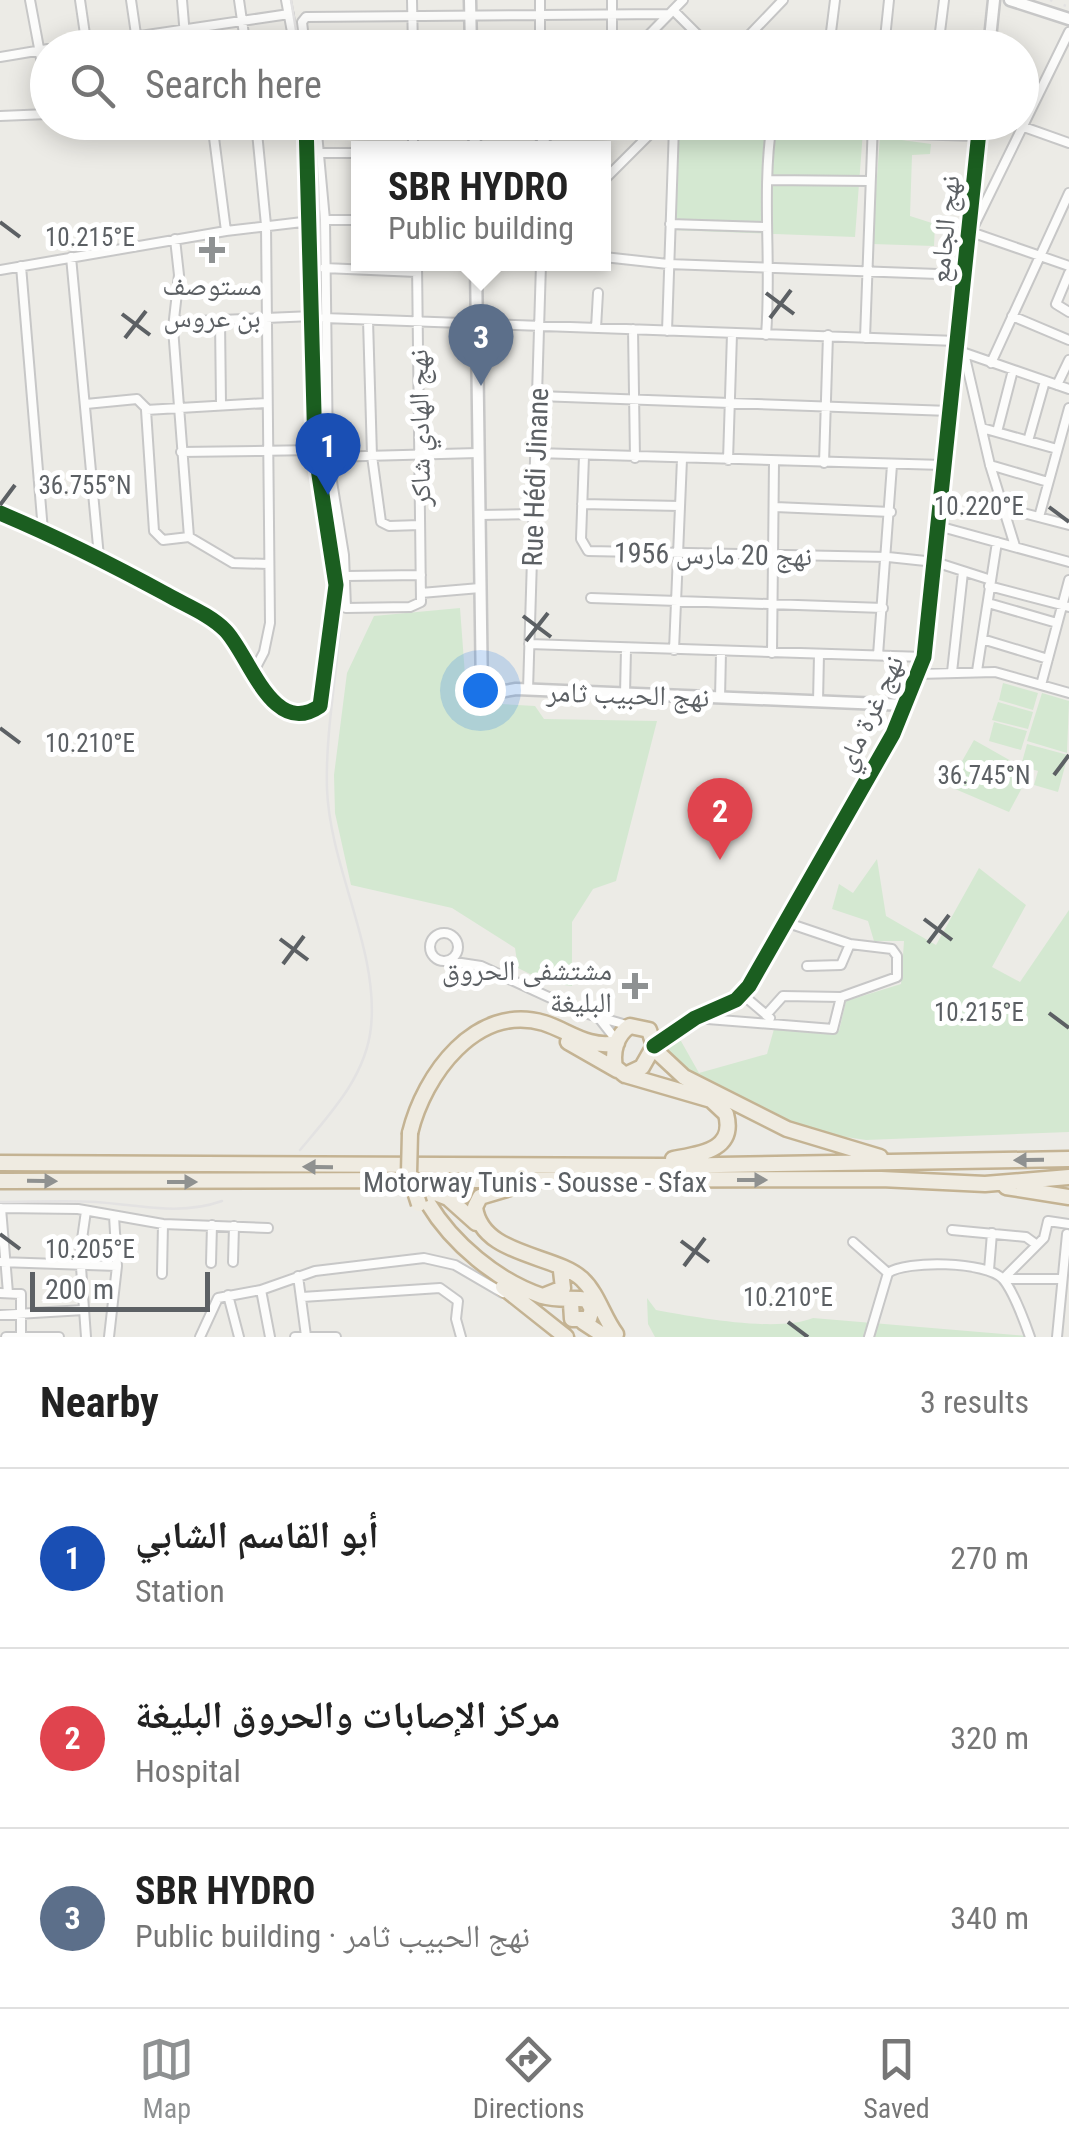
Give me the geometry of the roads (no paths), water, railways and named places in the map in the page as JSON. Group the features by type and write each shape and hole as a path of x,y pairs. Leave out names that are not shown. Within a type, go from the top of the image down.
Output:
{"highway":[{"path":"566,1337 454,1247 423,1203 409,1173 414,1134 422,1102 452,1055 485,1026 508,1020 532,1020 590,1043 617,1042"},
{"path":"621,1072 617,1042 630,1026 642,1026 684,1077 787,1129 890,1161"},
{"path":"414,1134 429,1102 458,1059 496,1029 541,1030 621,1072 711,1100 726,1114 728,1129 718,1147 660,1166"},
{"path":"621,1072 642,1067 653,1043"},
{"name":"Motorway Tunis - Sousse - Sfax","path":"0,1163 660,1166 1069,1159"},
{"name":"Motorway Tunis - Sousse - Sfax","path":"0,1181 881,1179 986,1184 1069,1177"},
{"path":"524,1181 480,1196 474,1207 478,1218 511,1250 562,1266 582,1280 614,1336"},
{"path":"404,1183 448,1198 514,1258 561,1272 574,1282 575,1322 588,1318"},
{"path":"986,1184 1069,1196"},
{"path":"423,1203 470,1252 512,1282 572,1305"},
{"path":"543,1296 562,1290 561,1272"},
{"path":"507,1292 572,1305 590,1303 588,1318"},
{"path":"588,1318 614,1336"}],"street":[{"path":"30,0 39,30"},
{"path":"80,0 85,30"},
{"path":"131,0 135,30"},
{"path":"182,0 185,30 289,14"},
{"path":"239,0 243,30"},
{"path":"286,0 292,30"},
{"path":"412,0 412,30"},
{"path":"470,0 471,30"},
{"path":"540,0 540,30"},
{"path":"612,0 612,30"},
{"path":"654,30 683,0"},
{"path":"754,30 783,0"},
{"path":"832,30 835,0"},
{"path":"886,30 888,0"},
{"path":"940,30 944,0"},
{"path":"991,30 994,0"},
{"path":"1010,0 1069,18"},
{"path":"303,30 306,17 671,12 691,30"},
{"path":"1039,91 1069,32"},
{"path":"0,57 30,52"},
{"path":"0,116 30,115"},
{"path":"1039,132 1069,143"},
{"path":"214,140 226,230"},
{"path":"253,672 268,637 266,225 258,140"},
{"path":"0,512 99,557 215,622 270,698 285,710 303,714 320,706 336,585 315,449 307,140"},
{"path":"318,140 325,220 328,457 346,576 345,608 414,607 422,593 480,588"},
{"path":"611,173 647,140"},
{"path":"665,140 670,224 667,331"},
{"path":"766,334 771,266 767,227 770,140"},
{"path":"865,338 871,140"},
{"name":"نهج الجامع","path":"960,348 979,140"},
{"path":"1014,140 971,232 1069,270 1056,304 1069,312"},
{"path":"320,153 351,152"},
{"path":"768,180 869,180"},
{"path":"992,363 1069,193"},
{"path":"325,220 351,220"},
{"path":"0,270 226,230 311,221"},
{"path":"670,224 767,227"},
{"path":"175,239 179,274 174,322 188,537"},
{"path":"72,258 99,557"},
{"path":"611,258 668,264 965,275"},
{"path":"21,266 43,531"},
{"path":"324,268 351,268"},
{"name":"نهج الهادي شاكر","path":"417,271 422,593"},
{"name":"نهج الحبيب ثامر","path":"476,271 481,693 528,690 906,705"},
{"name":"Rue Hédi Jinane","path":"528,690 541,271"},
{"path":"596,328 598,293"},
{"path":"174,322 312,316"},
{"path":"1012,316 1069,340"},
{"path":"324,318 865,338 960,348 1069,390"},
{"path":"368,320 372,456 383,524 420,525"},
{"path":"220,321 221,404"},
{"path":"633,330 635,458"},
{"path":"728,460 732,334"},
{"path":"824,463 828,336"},
{"path":"960,348 1014,546"},
{"name":"نهج غرة ماي","path":"743,995 906,705 924,658 943,466 960,348"},
{"path":"1057,385 1069,360"},
{"path":"997,432 1013,370"},
{"path":"1028,441 1045,381"},
{"path":"538,396 950,411"},
{"path":"86,404 137,399 147,409 154,531 163,540 188,537 233,563 268,564"},
{"path":"147,409 266,403"},
{"path":"1039,517 1069,408"},
{"path":"982,428 1058,449"},
{"path":"181,452 315,449 328,457 478,453"},
{"path":"536,453 943,466"},
{"name":"نهج 20 مارس 1956","path":"584,456 582,544 588,551 888,557 935,562 1066,606"},
{"path":"674,650 682,459"},
{"path":"772,653 774,462"},
{"path":"878,655 892,464"},
{"path":"990,464 1048,482"},
{"path":"582,504 680,506"},
{"path":"775,508 891,512"},
{"path":"1004,508 1069,525"},
{"path":"479,515 534,514"},
{"path":"938,526 1069,562"},
{"path":"977,671 997,542"},
{"path":"952,672 963,572"},
{"path":"346,576 421,575"},
{"path":"1042,685 1057,624 1066,606 1069,580"},
{"path":"591,598 883,608"},
{"path":"988,603 1057,624"},
{"path":"982,639 1048,658"},
{"path":"529,644 924,658"},
{"path":"625,694 626,649"},
{"path":"720,698 721,652"},
{"path":"818,702 819,654"},
{"path":"918,674 977,671 1069,693"},
{"path":"766,1014 783,996 841,997 897,978 894,950 850,944 784,921"},
{"path":"480,966 450,934 433,939 433,956 480,966 599,1018 630,1026"},
{"path":"807,966 841,965 850,944"},
{"path":"448,961 458,945"},
{"path":"653,1043 743,995 779,1026"},
{"path":"695,1018 833,1029 841,997"},
{"path":"599,1018 617,1042"},
{"path":"21,1336 22,1295 4,1293 1,1208 86,1211 163,1224 268,1228"},
{"path":"86,1211 80,1265 86,1337"},
{"path":"109,1337 116,1266 114,1216"},
{"path":"1003,1279 1038,1245 1048,1221 1068,1229 1057,1337"},
{"path":"162,1274 163,1224"},
{"path":"211,1263 212,1225"},
{"path":"233,1262 234,1226"},
{"path":"952,1230 1030,1238 1038,1245"},
{"path":"989,1270 992,1233"},
{"path":"853,1242 888,1273"},
{"path":"200,1337 213,1302 228,1294 261,1290 298,1276 432,1258 455,1265 507,1292"},
{"path":"4,1262 116,1266"},
{"path":"869,1337 888,1273 911,1263 989,1270 1003,1279 1030,1337"},
{"path":"298,1276 306,1336"},
{"path":"1003,1279 1062,1279"},
{"path":"302,1297 440,1288 458,1301 460,1337"},
{"path":"261,1290 270,1337"},
{"path":"228,1294 240,1337"},
{"path":"0,1315 84,1310"},
{"path":"6,1337 59,1337"},
{"path":"295,1337 332,1337"}],"tram line":[{"path":"291,0 296,30"},
{"path":"300,1150 355,1078 368,1045 372,998 361,939 336,849 327,789 342,574 319,408 320,244 314,140"},
{"path":"0,1202 84,1201 175,1209 222,1201"}],"railway":[{"path":"1050,0 1069,7"}],"place":[{"name":"مستوصف بن عروس","path":"212,250"},
{"name":"SBR HYDRO","path":"481,386"},
{"name":"أبو القاسم الشابي","path":"328,495"},
{"name":"مركز الإصابات والحروق البليغة","path":"720,860"},
{"name":"مشتشفى الحروق البليغة","path":"635,986"}]}
